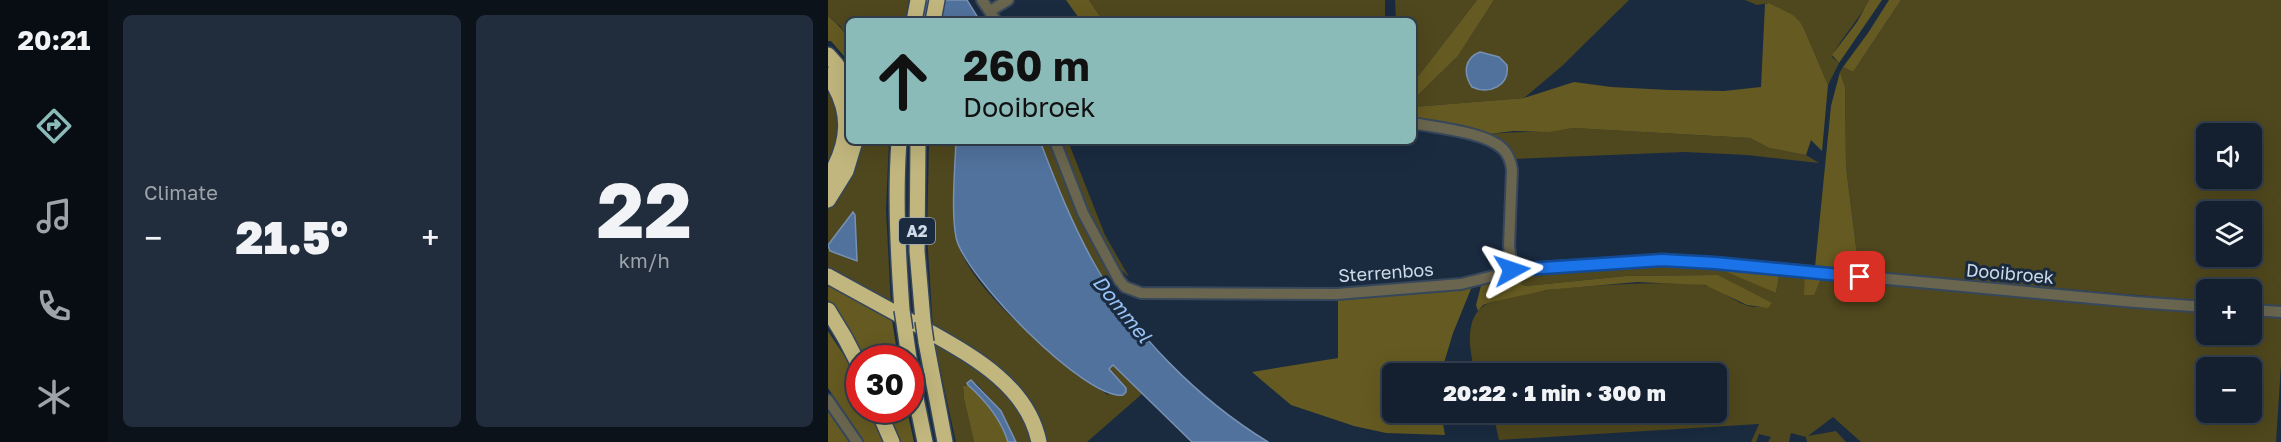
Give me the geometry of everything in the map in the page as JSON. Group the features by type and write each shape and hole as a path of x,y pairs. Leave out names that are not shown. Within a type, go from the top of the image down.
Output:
{"highway":[{"path":"915,18 918,0"},
{"path":"934,18 937,0"},
{"path":"828,55 846,81"},
{"path":"828,75 843,104 846,127 840,158 828,179"},
{"path":"828,200 846,171 854,144"},
{"name":"A2","path":"900,144 896,186 898,252 907,345"},
{"name":"A2","path":"918,144 917,251 923,321 945,442"},
{"path":"828,276 968,354 994,372 1020,399 1030,417 1039,442"},
{"path":"828,310 848,345"},
{"path":"884,423 892,442"},
{"path":"921,423 925,442"}],"street":[{"path":"982,0 993,16 1008,0"},
{"path":"1416,124 1485,138 1496,143 1510,158 1512,170 1509,246 1512,270"},
{"name":"Sterrenbos","path":"1055,144 1072,190 1087,221 1119,280 1132,291 1337,294 1461,284 1512,270 1662,260 1810,272"},
{"name":"Dooibroek","path":"1810,272 2196,306"},
{"path":"2262,311 2281,312"},
{"path":"828,400 857,442"}],"shaded area":[{"path":"828,0 909,0 906,18 846,18 846,36 840,26 828,16"},
{"path":"1066,0 1089,0 1101,18 1079,18"},
{"path":"1089,0 1385,0 1385,18 1101,18"},
{"path":"1395,0 1477,0 1416,79 1416,18 1396,18"},
{"path":"1477,0 1494,0 1458,56 1417,96 1416,79"},
{"path":"1494,0 1629,0 1562,66 1524,98 1416,107 1416,97 1458,56"},
{"path":"1745,0 1869,0 1832,57 1839,63 1828,85 1805,31 1793,16 1769,3 1757,5"},
{"path":"1869,0 1882,0 1839,63 1832,55 1857,22"},
{"path":"1889,0 1901,0 1853,72 1843,67 1868,33"},
{"path":"1901,0 2281,0 2281,307 2262,306 2262,279 2196,279 2196,300 1859,271 1846,167 1845,87 1840,72 1843,67 1853,72"},
{"path":"1769,3 1793,15 1800,22 1828,85 1822,151 1811,140 1806,155 1769,148 1750,138 1573,128 1549,132 1514,131 1488,134 1416,119 1416,107 1524,98 1574,82 1611,87 1669,90 1724,91 1761,87 1765,4"},
{"path":"828,16 846,36 846,58 831,41 828,41"},
{"path":"1840,72 1845,87 1846,167 1859,271 1815,267 1831,106"},
{"path":"828,87 835,105 838,124 835,143 828,161"},
{"path":"1573,128 1750,138 1769,148 1806,155 1819,163 1747,155 1685,152 1514,159 1509,148 1488,134"},
{"path":"858,144 889,144 886,210 891,306 828,270 828,206"},
{"path":"929,144 956,144 955,234 964,259 979,281 1020,325 1067,365 1108,395 1120,381 1109,369 1113,365 1142,394 1087,442 1045,442 1036,414 933,329 927,234"},
{"path":"1041,144 1052,144 1114,279 1107,285 1072,222"},
{"path":"1058,144 1069,144 1105,235 1129,277 1108,252"},
{"path":"1643,262 1715,265 1776,293 1779,276 1729,267 1805,274 1805,295 1822,276 2196,311 2196,345 2262,345 2262,315 2281,316 2281,365 2276,442 1861,442 1833,417 1808,436 1836,431 1846,442 1807,442 1806,437 1791,433 1789,442 1768,442 1771,437 1759,434 1756,442 1751,442 1759,424 1499,440 1495,423 1727,423 1727,363 1473,363 1470,349 1472,322 1481,308 1496,300 1520,294 1588,286 1657,283 1703,285 1751,306 1760,307 1771,304 1718,275 1626,276 1526,286 1515,282 1508,275"},
{"path":"1715,265 1779,276 1776,293 1720,269"},
{"path":"1805,274 1822,276 1814,295 1804,295"},
{"path":"1508,275 1515,282 1526,286 1626,276 1718,275 1772,303 1768,308 1747,305 1705,285 1637,282 1547,290 1492,302 1483,305 1478,311 1476,305 1482,282"},
{"path":"1473,284 1453,333 1444,363 1382,363 1382,423 1443,423 1445,435 1386,433 1354,426 1291,405 1252,372 1338,358 1338,296"},
{"path":"828,285 892,320 896,345 852,345 828,304"},
{"path":"828,331 846,359 846,415 828,388"},
{"path":"934,342 966,359 1016,402 1035,442 1016,442 1001,411 976,383 967,383 968,385 963,386 964,399 974,442 956,442"},
{"path":"968,385 992,411 1008,442 974,442 964,399 963,386"},
{"path":"828,405 852,442 828,442"},
{"path":"851,423 877,423 886,442 864,442"},
{"path":"888,423 910,423 914,442 896,442"}],"water":[{"path":"912,0 967,0 978,18 926,18"},
{"path":"1480,52 1499,57 1507,65 1505,78 1497,87 1479,89 1472,87 1469,82 1466,72 1468,62"},
{"name":"Dommel","path":"956,144 1041,144 1086,248 1110,290 1128,315 1148,340 1193,385 1242,425 1268,442 1192,442 1113,365 1109,369 1126,388 1123,395 1105,391 1082,378 1028,332 980,279 964,255 956,237 954,202"},
{"path":"853,212 857,261 830,251 828,245"},
{"path":"971,380 1001,411 1016,442 1008,442 992,411 968,385 967,383"}],"route":[{"path":"1512,270 1662,260 1860,277"}]}
